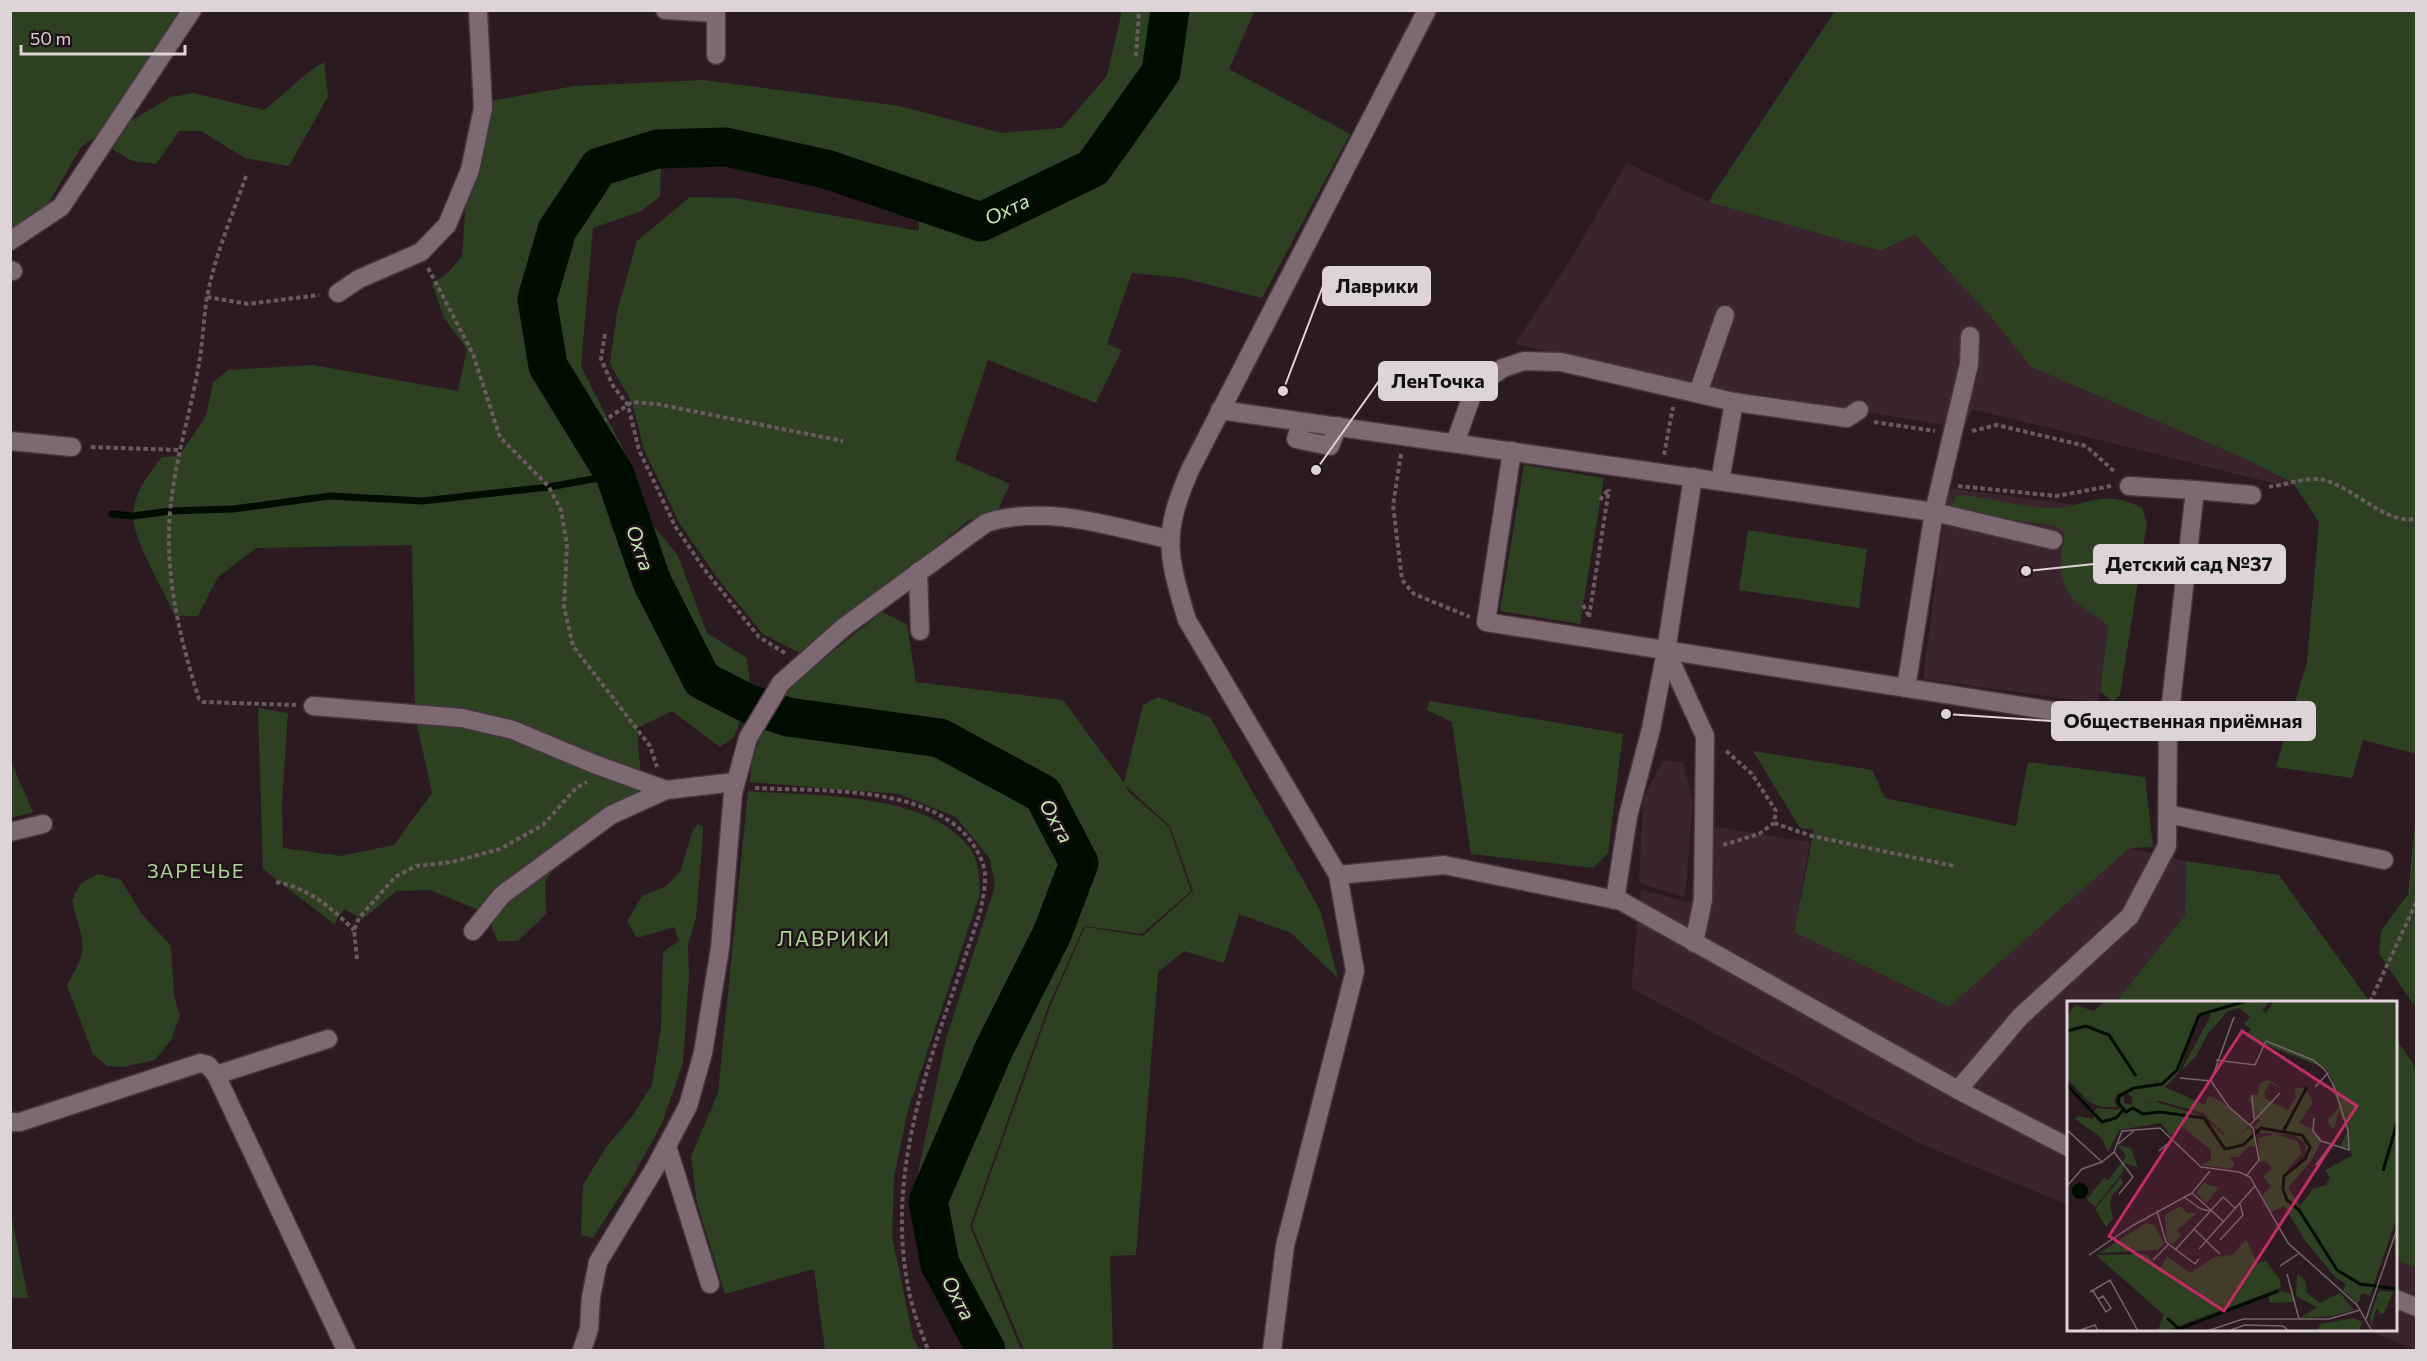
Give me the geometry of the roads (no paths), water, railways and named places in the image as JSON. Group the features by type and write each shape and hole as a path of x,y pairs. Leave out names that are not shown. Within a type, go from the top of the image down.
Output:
{"street":[{"path":"10,241 61,207 192,10"},
{"path":"338,293 359,279 421,252 447,225 470,170 483,108 478,10"},
{"path":"665,10 716,11 716,55"},
{"path":"1272,1350 1285,1246 1355,970 1338,875 1187,620 1175,581 1168,539 1174,505 1220,410 1427,10"},
{"path":"1698,393 1725,315"},
{"path":"1906,688 1934,512 1969,364 1970,336"},
{"path":"1455,443 1475,387 1503,368 1524,361 1561,362 1734,402 1853,414"},
{"path":"1720,481 1734,402"},
{"path":"1220,410 1934,512 2053,540"},
{"path":"10,441 72,447"},
{"path":"1512,451 1486,622 1906,688 1953,689 2168,729"},
{"path":"1618,901 1628,816 1651,729 1666,651 1693,477"},
{"path":"2129,486 2252,495"},
{"path":"1958,1090 2020,1017 2130,916 2167,846 2168,729 2195,490"},
{"path":"582,1350 589,1329 591,1298 598,1262 688,1107 703,1053 720,948 735,784 748,738 782,683 844,627 986,523 1007,516 1062,516 1168,539"},
{"path":"918,572 920,631"},
{"path":"1666,651 1705,736 1702,900 1694,943"},
{"path":"312,706 462,718 513,730 609,770 666,790"},
{"path":"472,931 502,895 611,815 666,790 735,784"},
{"path":"2168,814 2384,860"},
{"path":"10,832 43,824"},
{"path":"1338,875 1444,864 1618,901 1958,1090 2067,1146"},
{"path":"216,1075 328,1039"},
{"path":"10,1122 20,1122 200,1063 208,1065 216,1075 346,1350"},
{"path":"667,1146 710,1284"},
{"path":"2397,1299 2416,1307"}],"waterway":[{"name":"Охта","path":"986,1350 940,1264 928,1201 994,1049 1052,934 1079,863 1043,794 940,738 788,717 749,704 702,680 652,582 615,475 548,366 537,299 557,230 599,167 657,149 726,147 826,169 981,222 1093,168 1161,72 1170,10"},
{"path":"112,514 133,516 170,511 233,509 330,496 423,501 549,487 615,475"}],"place":[{"name":"Лаврики","path":"1283,391"},
{"name":"ЛенТочка","path":"1316,470"},
{"name":"Детский сад №37","path":"2026,571"},
{"name":"Общественная приёмная","path":"1946,714"}],"district":[{"name":"ЗАРЕЧЬЕ","path":"196,871"},
{"name":"ЛАВРИКИ","path":"834,939"}]}
